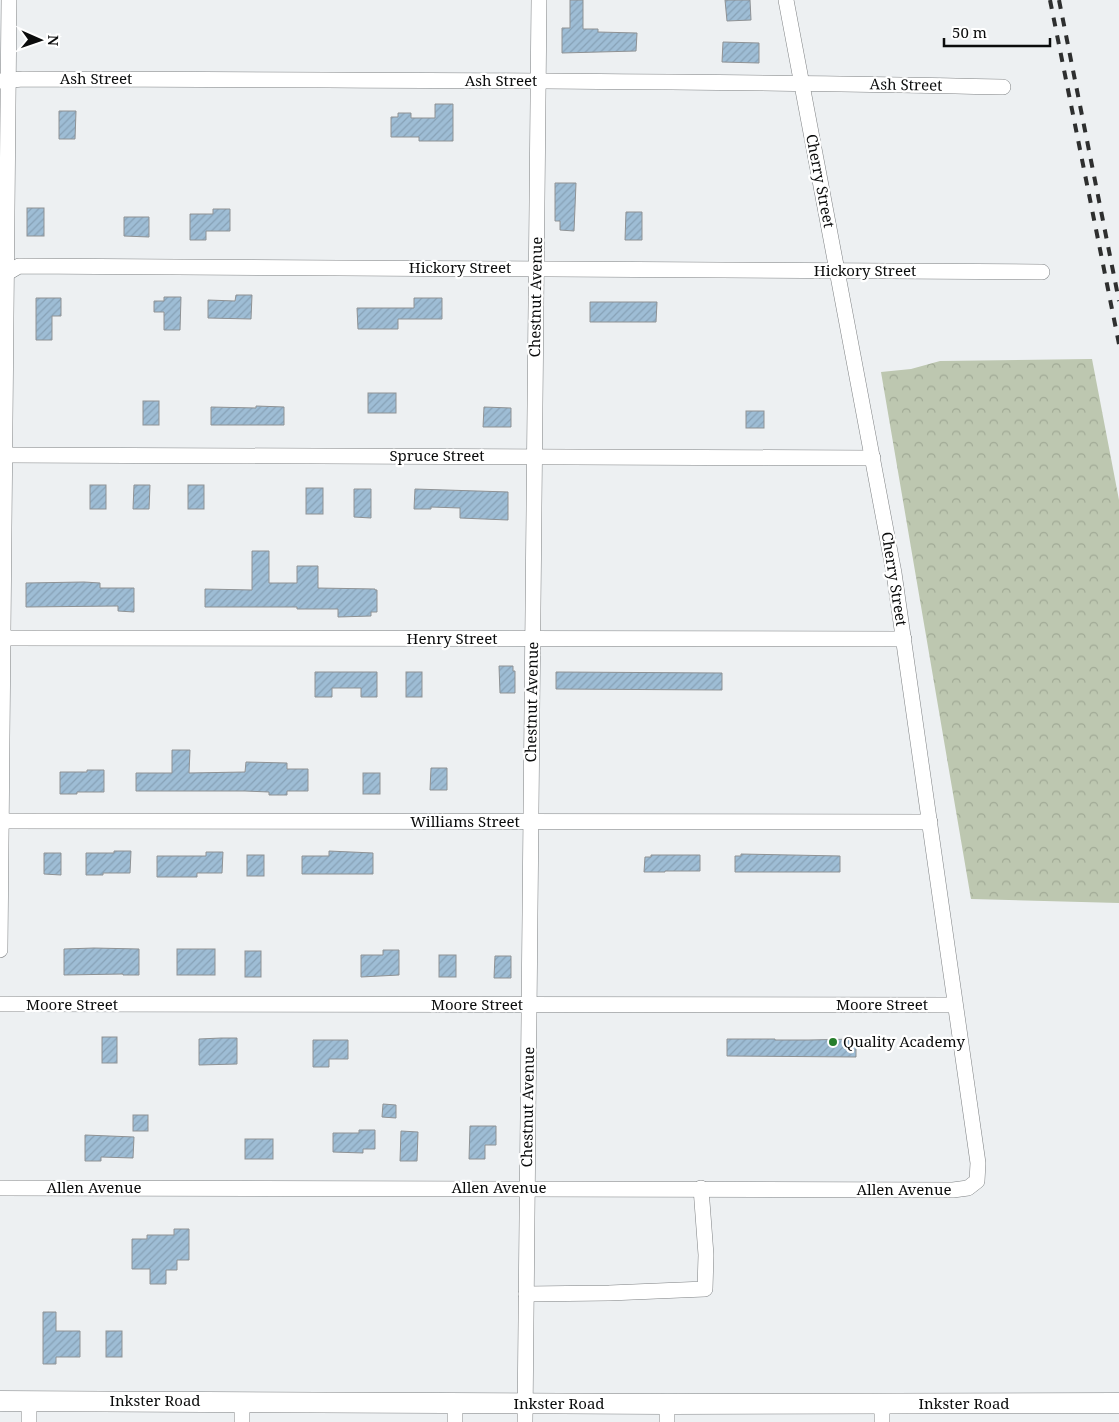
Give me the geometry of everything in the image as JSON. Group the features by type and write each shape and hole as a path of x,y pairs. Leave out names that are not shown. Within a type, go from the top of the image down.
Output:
{"main road":[{"name":"Inkster Road","path":"0,1401 242,1401 455,1412 524,1413 882,1413 1119,1403"}],"street":[{"path":"0,950 4,80 9,0"},
{"name":"Chestnut Avenue","path":"524,1413 539,0"},
{"name":"Cherry Street","path":"786,0 894,573 978,1163"},
{"name":"Ash Street","path":"4,80 538,81 1003,87"},
{"name":"Hickory Street","path":"4,273 19,266 1042,272"},
{"name":"Spruce Street","path":"2,455 873,458"},
{"name":"Henry Street","path":"2,638 904,639"},
{"name":"Williams Street","path":"1,821 930,822"},
{"name":"Moore Street","path":"0,1004 955,1005"},
{"name":"Allen Avenue","path":"0,1188 953,1190 968,1188 976,1181 978,1163"},
{"path":"526,1294 705,1289 706,1255 701,1188"},
{"path":"29,1400 29,1422"},
{"path":"242,1401 242,1422"}],"green space":[{"path":"1092,359 1119,500 1119,903 971,899 881,372 911,369 940,361"}],"building":[{"path":"570,0 583,0 583,29 598,29 598,32 637,33 636,51 562,53 562,28 570,28"},
{"path":"725,0 750,0 751,20 727,21"},
{"path":"723,42 759,43 759,63 722,62"},
{"path":"435,104 453,104 453,141 419,141 419,137 391,137 391,117 398,117 398,113 411,113 411,118 435,118"},
{"path":"59,111 76,111 75,139 59,139"},
{"path":"555,183 576,183 574,231 560,230 560,221 555,221"},
{"path":"27,208 44,208 44,236 27,236"},
{"path":"213,209 230,209 230,231 206,231 206,240 190,240 190,214 213,214"},
{"path":"626,212 642,212 642,240 625,240"},
{"path":"124,217 149,217 149,237 124,236"},
{"path":"236,295 252,295 251,319 208,318 208,300 235,301"},
{"path":"164,297 181,297 180,330 164,330 164,312 154,312 154,301 164,301"},
{"path":"36,298 61,298 61,316 52,316 52,340 36,340"},
{"path":"414,298 442,298 442,319 398,319 398,329 358,329 357,308 414,308"},
{"path":"590,302 657,302 656,322 590,322"},
{"path":"368,393 396,393 396,413 368,413"},
{"path":"143,401 159,401 159,425 143,425"},
{"path":"256,406 284,407 284,425 211,425 211,407 256,408"},
{"path":"484,407 511,408 511,427 483,427"},
{"path":"746,411 764,411 764,428 746,428"},
{"path":"90,485 106,485 106,509 90,509"},
{"path":"134,485 150,485 149,509 133,509"},
{"path":"188,485 204,485 204,509 188,509"},
{"path":"306,488 323,488 323,514 306,514"},
{"path":"354,489 371,489 371,518 354,517"},
{"path":"415,489 508,492 508,520 460,518 460,508 431,507 431,509 414,509"},
{"path":"252,551 269,551 269,583 297,583 297,566 318,566 318,588 377,590 377,612 371,612 371,616 338,617 338,609 205,607 205,589 252,590"},
{"path":"26,583 100,583 100,588 134,588 134,612 118,611 118,606 26,607"},
{"path":"499,666 513,666 513,671 515,671 515,693 500,693"},
{"path":"315,672 377,672 377,697 361,697 361,688 332,688 332,697 315,697"},
{"path":"406,672 422,672 422,697 406,697"},
{"path":"556,672 722,673 722,690 556,689"},
{"path":"172,750 190,750 189,773 245,772 246,762 287,763 287,769 308,769 308,791 287,791 287,795 269,795 269,792 245,791 136,791 136,773 172,773"},
{"path":"431,768 447,768 447,790 430,790"},
{"path":"87,770 104,770 104,792 60,794 60,772 87,772"},
{"path":"363,773 380,773 380,794 363,794"},
{"path":"114,851 131,851 130,873 86,875 86,853 114,853"},
{"path":"329,851 373,853 373,874 302,874 302,856 329,856"},
{"path":"206,852 223,852 222,873 197,873 197,877 157,877 157,856 206,856"},
{"path":"44,853 61,853 61,875 44,874"},
{"path":"741,854 840,856 840,872 735,872 735,856 741,856"},
{"path":"247,855 264,855 264,876 247,876"},
{"path":"651,855 700,855 700,871 644,872 645,857 651,857"},
{"path":"64,949 139,949 139,975 64,975"},
{"path":"177,949 215,949 215,975 177,975"},
{"path":"383,950 399,950 399,975 361,977 361,955 383,955"},
{"path":"245,951 261,951 261,977 245,977"},
{"path":"439,955 456,955 456,977 439,977"},
{"path":"495,956 511,956 511,978 494,978"},
{"path":"102,1037 117,1037 117,1063 102,1063"},
{"path":"237,1038 237,1064 199,1065 199,1039"},
{"path":"727,1039 856,1039 856,1057 727,1056"},
{"path":"313,1040 348,1040 348,1059 329,1059 329,1067 313,1067"},
{"path":"383,1104 396,1105 396,1118 382,1117"},
{"path":"133,1115 148,1115 148,1131 133,1131"},
{"path":"470,1126 496,1126 496,1145 485,1145 485,1159 469,1159"},
{"path":"359,1130 375,1130 375,1149 363,1149 363,1153 333,1152 333,1133 359,1133"},
{"path":"401,1131 418,1132 417,1161 400,1161"},
{"path":"85,1135 134,1137 133,1158 101,1157 101,1161 85,1161"},
{"path":"245,1139 273,1139 273,1159 245,1159"},
{"path":"174,1229 189,1229 189,1260 177,1260 177,1270 166,1270 166,1284 150,1284 150,1269 132,1269 132,1239 147,1239 147,1235 174,1235"},
{"path":"43,1312 56,1312 56,1331 80,1331 80,1357 56,1357 56,1364 43,1364"},
{"path":"106,1331 122,1331 122,1357 106,1357"}],"railway":[{"path":"1050,0 1119,344"},
{"path":"1059,0 1119,301"}],"place":[{"name":"Quality Academy","path":"833,1042"}]}
